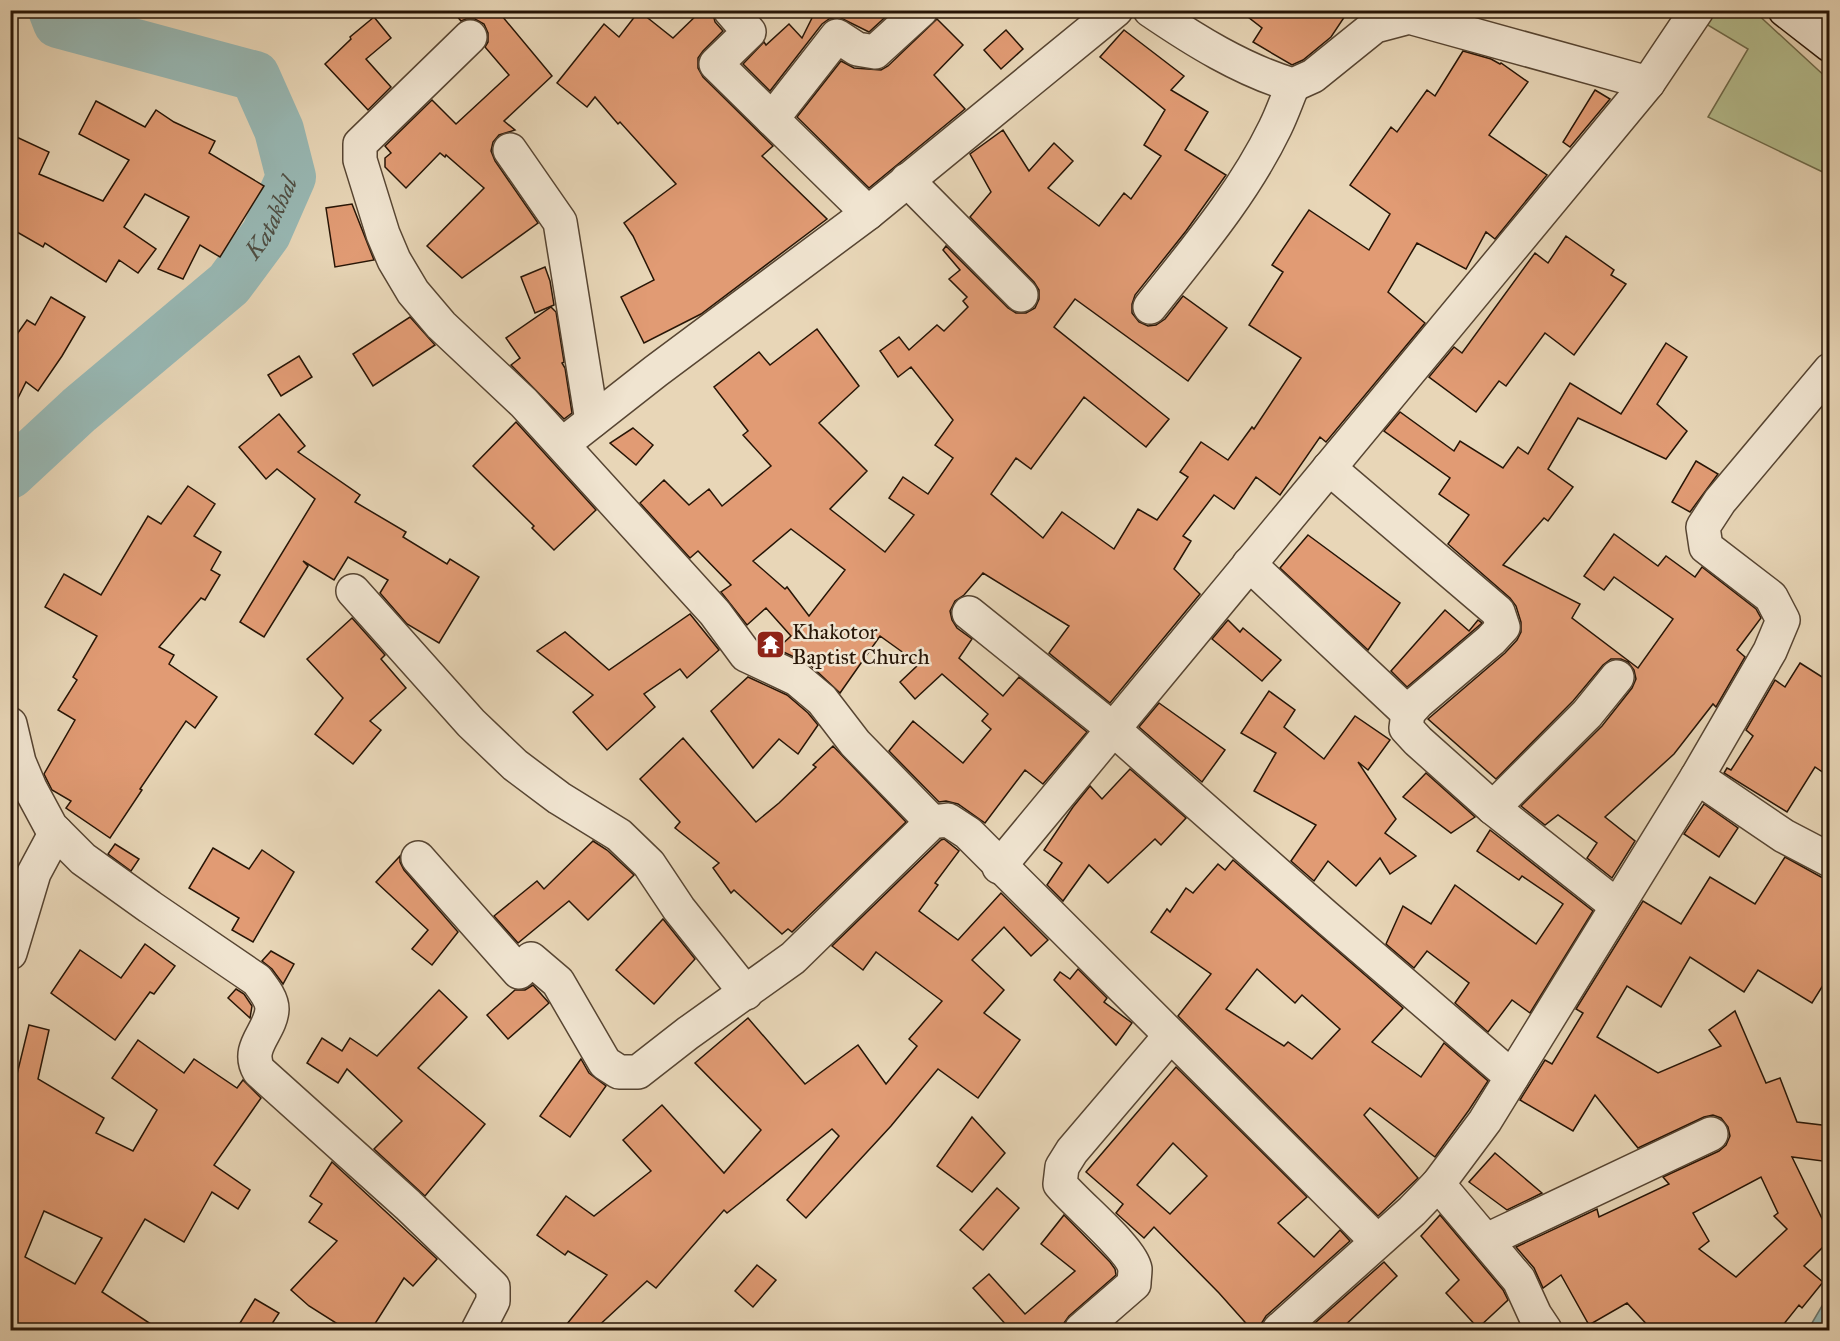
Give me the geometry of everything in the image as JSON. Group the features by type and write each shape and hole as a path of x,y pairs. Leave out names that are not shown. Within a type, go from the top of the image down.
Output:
{"street":[{"path":"772,119 837,36 857,50 875,52 921,10"},
{"path":"563,444 868,213 1116,10"},
{"path":"1150,10 1186,34 1266,77 1293,85 1313,76 1375,26 1409,17 1648,83"},
{"path":"999,867 1648,83 1697,10"},
{"path":"1785,10 1830,45"},
{"path":"739,21 716,64 868,213"},
{"path":"470,37 360,144 360,160 383,234 394,260 413,292 441,325 501,379 563,444 715,613 746,655 797,679 822,700 855,743 932,822"},
{"path":"1150,307 1230,204 1275,128 1293,85"},
{"path":"510,150 560,222 592,421"},
{"path":"907,180 1022,294"},
{"path":"1279,1330 1412,1211 1438,1184 1485,1121 1697,777 1770,651 1783,620 1771,597 1706,547 1703,527 1720,501 1830,370"},
{"path":"1329,468 1498,612 1503,627 1491,640 1418,702 1408,713 1406,728 1493,808 1617,906"},
{"path":"1250,564 1408,713"},
{"path":"353,591 471,723 515,765 559,798 619,835 649,864 679,909 746,993"},
{"path":"969,613 1113,729 1512,1077"},
{"path":"1493,808 1587,714 1617,677"},
{"path":"10,724 19,762 51,827 83,859 257,980 267,994 272,1008 268,1024 255,1049 254,1062 259,1071 408,1205 493,1287 494,1301 478,1330"},
{"path":"1697,777 1784,836 1830,860"},
{"path":"418,858 519,972 531,959 558,982 605,1063 619,1072 638,1072 793,958 932,822 948,820 968,833 999,867 1377,1241"},
{"path":"10,953 34,873 56,832"},
{"path":"1081,1330 1134,1284 1135,1268 1124,1249 1060,1184 1062,1167 1072,1151 1170,1036"},
{"path":"1487,1240 1712,1134"},
{"path":"1438,1184 1519,1280 1535,1315 1545,1330"}],"green space":[{"path":"1706,11 1754,11 1829,80 1829,175 1708,117 1748,49 1696,18"}],"water":[{"path":"1829,1294 1829,1330 1809,1328"}],"building":[{"path":"452,10 497,10 552,76 504,121 515,130 499,135 493,142 491,151 495,161 538,223 462,278 427,246 484,188 446,155 445,157 440,153 406,188 385,167 385,158 391,153 385,146 432,100 456,124 509,75 485,47 488,42 488,33 484,24 475,19 461,21"},
{"path":"702,10 712,10 715,22 723,31 698,58 698,68 703,77 773,146 762,156 827,219 701,314 644,343 621,297 654,280 633,236 624,223 676,184 595,97 587,107 557,83 604,24 619,37 639,11 673,38"},
{"path":"816,10 893,10 869,32 839,17 829,19 822,24 770,91 743,64 764,42 766,45 789,24 802,38"},
{"path":"1239,10 1349,10 1331,37 1303,60 1292,65 1253,42 1262,28"},
{"path":"374,17 391,38 366,59 391,87 368,110 325,64 351,39 350,37"},
{"path":"937,19 963,45 934,75 965,109 869,188 797,117 841,61 854,68 881,70"},
{"path":"1006,30 1023,49 1001,69 984,50"},
{"path":"1124,30 1184,76 1171,90 1208,112 1185,150 1226,175 1186,231 1135,295 1132,313 1139,322 1148,326 1156,325 1165,319 1183,296 1227,328 1188,381 1075,299 1054,327 1169,419 1146,447 1084,397 1031,469 1016,458 991,494 1043,538 1062,512 1114,549 1138,509 1157,520 1188,477 1180,472 1201,442 1228,460 1252,427 1254,429 1301,358 1249,325 1283,272 1272,265 1309,210 1369,250 1390,214 1350,185 1391,127 1397,132 1427,90 1435,96 1463,51 1501,63 1528,82 1489,135 1547,175 1495,239 1486,232 1466,269 1417,243 1388,292 1425,323 1326,442 1320,437 1280,495 1256,477 1234,509 1214,495 1183,536 1191,541 1174,569 1200,594 1110,703 1049,653 1069,626 983,573 964,595 955,601 950,611 952,620 957,628 972,639 959,658 1003,696 1019,677 1087,732 1043,784 1025,770 985,823 958,804 939,802 889,751 913,721 963,763 991,729 982,721 988,714 942,674 915,699 900,682 919,664 880,636 840,693 809,664 777,649 791,636 766,608 747,625 721,592 731,585 698,551 690,558 640,503 664,480 689,505 709,489 722,506 771,466 743,435 748,431 714,387 759,352 770,365 817,329 859,386 819,423 867,471 830,509 885,552 914,515 889,498 903,477 928,494 953,458 935,445 953,420 911,367 898,377 880,351 899,337 909,350 937,325 944,331 968,307 963,301 967,297 949,279 960,270 943,250 946,246 1008,308 1016,313 1026,313 1035,308 1039,299 1039,290 1034,282 970,217 991,192 970,154 1003,130 1029,171 1054,143 1073,161 1048,188 1099,226 1124,193 1131,199 1161,156 1144,145 1165,110 1100,57","holes":["791,529 845,570 809,616 787,587 785,589 753,561"]},
{"path":"1595,90 1610,99 1570,147 1563,142"},
{"path":"96,101 145,127 156,110 174,122 215,141 209,153 264,186 220,257 200,245 183,279 158,269 189,217 145,194 124,227 156,249 138,273 119,260 106,282 45,243 43,247 10,228 10,134 49,152 39,174 103,201 129,160 79,134"},
{"path":"352,204 374,260 335,267 326,208"},
{"path":"1566,236 1614,270 1611,275 1626,284 1574,355 1545,333 1506,386 1499,381 1476,412 1429,377 1454,347 1462,353 1535,253 1548,263"},
{"path":"545,267 554,305 535,313 521,277"},
{"path":"51,297 85,317 38,391 26,382 10,414 10,344 27,320 35,325"},
{"path":"551,307 556,312 564,362 562,363 565,368 572,413 564,419 511,365 520,358 506,338"},
{"path":"410,317 435,345 373,386 353,354"},
{"path":"1666,343 1687,357 1657,404 1687,431 1666,459 1578,418 1548,469 1573,487 1548,521 1544,518 1503,565 1580,604 1572,618 1638,668 1673,619 1614,577 1604,590 1584,576 1614,534 1658,566 1666,556 1695,577 1702,567 1756,609 1761,618 1737,650 1745,657 1716,707 1713,704 1674,754 1605,817 1635,841 1612,878 1587,858 1597,843 1558,815 1545,825 1521,806 1602,726 1632,688 1636,679 1634,670 1628,662 1621,659 1611,659 1603,665 1573,701 1496,779 1428,719 1505,653 1517,640 1521,632 1521,622 1516,606 1510,598 1448,544 1469,515 1439,494 1450,478 1384,431 1400,412 1454,451 1460,441 1503,468 1518,447 1528,454 1570,383 1621,414"},
{"path":"299,356 312,377 281,396 268,375"},
{"path":"279,414 305,446 298,452 360,495 355,502 406,532 403,537 447,564 450,559 479,577 439,643 407,624 380,593 388,580 348,557 334,580 303,561 308,566 264,637 240,622 315,499 277,469 266,479 239,447"},
{"path":"516,422 596,510 554,550 532,528 534,526 473,466"},
{"path":"633,428 653,445 636,465 610,443"},
{"path":"1696,461 1718,474 1690,512 1672,502"},
{"path":"188,486 215,504 194,536 221,552 211,570 220,575 205,600 201,598 159,647 174,655 169,664 217,697 195,728 186,721 110,838 66,808 71,801 52,790 44,774 75,720 58,710 77,680 73,677 97,636 45,607 64,574 101,595 148,516 161,524"},
{"path":"1308,535 1400,603 1368,650 1280,568"},
{"path":"1445,610 1469,631 1478,620 1482,623 1407,687 1391,671"},
{"path":"690,614 719,650 687,678 680,669 644,694 655,707 607,750 573,712 593,695 537,651 565,632 609,670"},
{"path":"352,618 385,655 381,659 406,688 370,721 381,730 353,764 315,734 343,698 307,659"},
{"path":"1228,620 1240,632 1243,628 1281,660 1262,681 1212,639"},
{"path":"1800,663 1830,682 1830,777 1815,767 1787,812 1724,773 1727,768 1731,770 1753,736 1746,730 1775,680 1785,687"},
{"path":"748,677 787,695 818,725 798,754 779,739 753,768 711,711"},
{"path":"1269,691 1295,710 1284,727 1324,759 1355,716 1390,740 1368,770 1358,762 1396,819 1385,833 1416,856 1390,874 1380,858 1356,886 1328,861 1314,881 1291,861 1316,825 1254,791 1276,753 1241,733"},
{"path":"1159,703 1225,750 1202,782 1139,727"},
{"path":"683,738 756,822 816,767 813,765 833,746 906,822 792,932 788,929 782,934 734,890 731,893 713,868 719,863 675,828 680,822 640,779"},
{"path":"1130,769 1186,818 1161,845 1155,839 1108,883 1089,865 1063,901 1047,885 1062,863 1044,850 1090,786 1102,799"},
{"path":"1426,773 1475,817 1451,833 1403,797"},
{"path":"1704,804 1738,828 1719,857 1684,834"},
{"path":"1490,830 1593,911 1530,1013 1512,1000 1488,1032 1455,1003 1469,983 1427,951 1414,968 1386,944 1403,906 1431,924 1455,885 1536,944 1563,904 1522,876 1519,880 1477,851"},
{"path":"944,839 959,851 935,883 938,885 919,911 958,940 1001,893 1048,940 1031,956 1004,927 972,960 1004,990 984,1013 1020,1040 978,1098 938,1069 891,1126 806,1218 787,1200 839,1136 832,1129 727,1213 724,1210 656,1288 647,1281 594,1330 562,1330 607,1275 568,1251 565,1255 537,1235 566,1196 594,1216 651,1171 623,1140 662,1105 724,1173 761,1130 695,1063 748,1018 805,1084 858,1045 886,1084 917,1046 909,1039 942,1001 876,952 863,970 832,946"},
{"path":"593,841 607,850 634,875 588,920 569,901 518,943 494,916 537,881 544,889"},
{"path":"115,844 139,859 131,871 108,854"},
{"path":"213,848 249,869 262,850 294,872 253,942 232,930 239,918 189,888"},
{"path":"400,856 404,870 458,932 432,965 412,949 428,930 376,882"},
{"path":"1785,857 1821,877 1830,879 1830,974 1812,1003 1758,970 1744,992 1690,957 1661,1007 1627,986 1597,1037 1658,1073 1721,1046 1709,1030 1735,1011 1766,1083 1780,1078 1797,1122 1830,1126 1830,1162 1792,1157 1830,1235 1830,1240 1804,1266 1823,1282 1802,1308 1799,1305 1779,1330 1652,1330 1627,1303 1589,1325 1561,1275 1543,1288 1534,1268 1516,1247 1597,1209 1599,1217 1669,1184 1663,1177 1719,1151 1726,1145 1730,1136 1728,1127 1721,1118 1713,1115 1704,1117 1638,1148 1595,1095 1573,1131 1520,1100 1545,1060 1552,1064 1583,1013 1576,1009 1643,901 1681,924 1710,877 1755,904","holes":["1761,1177 1778,1213 1774,1216 1787,1229 1736,1277 1699,1249 1709,1241 1693,1213"]},
{"path":"1233,860 1403,1008 1372,1042 1421,1077 1444,1043 1488,1081 1435,1157 1370,1108 1364,1115 1418,1178 1378,1216 1178,1016 1211,974 1151,932 1167,909 1170,912 1186,888 1193,893 1218,864 1225,870","holes":["1257,969 1295,1003 1302,995 1340,1029 1312,1059 1288,1042 1284,1046 1226,1009"]},
{"path":"663,919 695,959 654,1004 616,970"},
{"path":"145,944 175,966 154,994 150,992 115,1040 51,993 80,950 121,978"},
{"path":"271,951 294,964 283,984 272,969 262,961"},
{"path":"1078,969 1107,998 1104,1002 1132,1023 1116,1045 1054,980 1060,972 1070,979"},
{"path":"533,985 549,1003 508,1039 487,1015 515,990 525,990"},
{"path":"236,989 244,994 252,1006 250,1018 228,998"},
{"path":"439,990 467,1017 418,1068 485,1124 425,1196 374,1149 402,1121 347,1069 338,1083 307,1063 322,1038 342,1051 350,1038 377,1056"},
{"path":"29,1025 49,1030 38,1079 104,1118 96,1133 133,1151 157,1110 112,1078 138,1040 184,1073 194,1059 237,1088 243,1080 261,1098 214,1165 250,1190 238,1209 212,1192 184,1242 145,1219 102,1292 160,1330 10,1330 10,1103","holes":["44,1211 102,1238 75,1284 25,1257"]},
{"path":"581,1059 589,1073 606,1086 570,1137 540,1116"},
{"path":"1176,1067 1307,1197 1278,1223 1314,1257 1340,1230 1350,1241 1266,1316 1261,1324 1261,1330 1252,1330 1154,1227 1144,1238 1116,1213 1123,1204 1086,1172","holes":["1173,1143 1207,1176 1170,1214 1137,1185"]},
{"path":"972,1117 1005,1153 972,1192 937,1166"},
{"path":"1495,1153 1542,1193 1507,1210 1469,1182"},
{"path":"332,1162 437,1259 413,1286 404,1278 371,1330 347,1330 309,1306 291,1290 337,1241 309,1222 322,1204 310,1196"},
{"path":"997,1188 1019,1208 983,1250 960,1230"},
{"path":"1064,1215 1110,1262 1116,1275 1069,1316 1064,1323 1063,1330 1006,1330 1009,1328 973,1288 989,1274 1025,1314 1075,1271 1041,1244"},
{"path":"1440,1215 1503,1290 1508,1300 1478,1328 1446,1293 1459,1280 1421,1236"},
{"path":"1384,1262 1397,1276 1340,1330 1307,1330"},
{"path":"757,1265 776,1280 753,1307 735,1291"},
{"path":"255,1299 279,1313 268,1330 252,1330 240,1323"}],"waterway":[{"name":"Katakhal","path":"10,474 79,410 229,284 266,234 291,177 279,130 255,76 58,23 53,10"}],"place":[{"name":"Khakotor Baptist Church","path":"771,644"}]}
